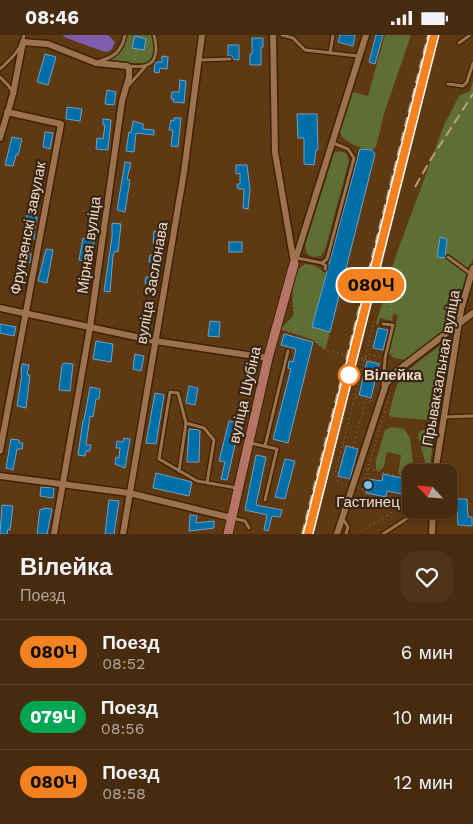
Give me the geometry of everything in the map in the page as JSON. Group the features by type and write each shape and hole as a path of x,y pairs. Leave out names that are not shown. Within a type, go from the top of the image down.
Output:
{"street":[{"name":"вуліца Заслонава","path":"123,534 184,172 202,35"},
{"name":"вуліца Шубіна","path":"273,35 275,152 295,261"},
{"name":"вуліца Шубіна","path":"228,534 268,358 295,261 366,35"},
{"path":"0,138 13,94 23,42 48,44 96,63 130,66"},
{"name":"Мірная вуліца","path":"54,534 90,327 122,101 130,66"},
{"name":"Фрунзенскі завулак","path":"0,451 24,314 61,124 7,112"},
{"name":"Прывакзальная вуліца","path":"436,464 461,310 472,271"},
{"path":"0,309 155,341 268,358"},
{"path":"338,534 383,389 389,379 473,313"},
{"path":"0,476 129,493 232,518"},
{"path":"432,519 432,534"}],"lane":[{"path":"0,69 8,62 23,42 24,35"},
{"path":"96,63 117,54 121,49 125,35"},
{"path":"126,89 145,66 154,59 157,49 154,35"},
{"path":"282,35 293,38 306,50 360,57"},
{"path":"330,53 334,35"},
{"path":"459,43 470,35"},
{"path":"199,60 230,59"},
{"path":"448,84 463,86 467,82 473,63"},
{"path":"130,66 145,66"},
{"path":"0,77 13,94"},
{"path":"322,263 327,259 354,159 348,149 333,143"},
{"path":"448,257 472,271"},
{"path":"295,261 322,263 326,266 326,269"},
{"path":"383,324 393,325 385,358 383,389"},
{"path":"265,446 288,351"},
{"path":"179,471 186,423 178,393 170,392 159,459 179,471 197,481 238,489"},
{"path":"444,417 473,416"},
{"path":"186,423 204,428 214,440 207,483"},
{"path":"248,443 277,449 265,500"},
{"path":"232,518 245,521 249,528"},
{"path":"343,519 348,527 346,534"},
{"path":"382,534 406,519"}],"path":[{"path":"130,66 137,49"},
{"path":"393,325 390,321 394,297"},
{"path":"292,298 295,334"},
{"path":"348,485 338,482 335,474 375,318"},
{"path":"280,329 312,339 325,350 380,363"},
{"path":"364,359 368,354 381,357"},
{"path":"362,489 391,389"},
{"path":"355,397 372,401"},
{"path":"343,444 353,447 366,399"},
{"path":"368,469 402,478"},
{"path":"323,471 335,474"},
{"path":"358,488 362,489 370,501 393,505"},
{"path":"357,534 391,513 396,493"}],"green space":[{"path":"125,35 154,35 156,54 149,64 102,61 117,54"},
{"path":"385,35 411,35 384,114 376,147 372,150 358,147 349,142 340,132 353,92 368,96"},
{"path":"473,81 473,258 454,319 450,326 406,360 394,358 389,353 398,315 393,314 392,321 380,318 378,325 376,324 395,258 444,125 459,96 470,91"},
{"path":"339,151 346,153 349,161 325,250 321,256 313,257 307,254 305,245 334,153"},
{"path":"305,264 314,265 326,273 312,327 330,332 325,350 312,339 280,329 294,315 294,280 300,268"},
{"path":"451,339 440,418 438,421 391,417 389,415 399,381 423,358"},
{"path":"392,427 404,429 410,438 413,464 402,464 402,476 398,473 401,455 387,452 384,466 380,471 376,470 376,460 385,430"},
{"path":"423,430 432,432 431,464 425,464 418,436 419,432"}],"shaded area":[{"path":"63,35 108,35 115,42 112,49 108,52 64,37"}],"building":[{"path":"340,35 355,35 353,46 338,42"},
{"path":"376,35 383,35 375,64 369,62"},
{"path":"135,36 146,39 144,50 132,48"},
{"path":"252,38 263,38 261,65 250,65"},
{"path":"228,45 239,45 239,60 228,56"},
{"path":"45,54 56,57 48,85 37,82"},
{"path":"162,56 168,57 167,69 160,68 159,73 154,72 155,63 162,62"},
{"path":"180,80 186,81 184,103 173,102 174,99 171,99 172,92 179,92"},
{"path":"107,90 116,92 114,105 105,104"},
{"path":"67,107 82,109 80,121 66,119"},
{"path":"297,114 317,114 318,150 316,150 314,165 304,164 304,138 298,138"},
{"path":"174,118 181,118 178,147 171,146 173,130 169,130 171,120 174,121"},
{"path":"103,119 111,120 108,150 96,149 97,138 103,139 105,125 103,125"},
{"path":"133,121 143,124 143,129 154,130 154,135 136,133 134,152 126,151"},
{"path":"45,132 53,133 50,149 43,147"},
{"path":"12,137 22,139 13,166 5,165"},
{"path":"360,149 372,150 375,154 330,332 312,327"},
{"path":"125,162 131,163 127,179 130,180 125,212 117,210"},
{"path":"236,165 247,165 250,189 248,209 243,208 244,189 238,189 237,184 240,184 240,173 236,174"},
{"path":"27,215 37,217 34,240 26,238 28,229 25,228"},
{"path":"112,223 121,224 118,252 115,251 113,255 110,292 104,291 112,237"},
{"path":"154,231 165,233 163,245 153,243"},
{"path":"86,235 95,236 90,262 79,260 83,238 85,239"},
{"path":"440,237 447,239 445,258 437,257"},
{"path":"229,242 242,242 242,252 229,252"},
{"path":"46,249 53,250 47,283 38,281"},
{"path":"23,253 31,254 30,263 27,262 24,277 17,275 19,268 21,268"},
{"path":"150,255 161,257 157,285 145,283 146,277 151,277 154,262 149,262"},
{"path":"210,321 220,322 219,337 208,336"},
{"path":"0,324 16,327 14,336 0,333"},
{"path":"378,328 388,330 383,350 373,348"},
{"path":"284,334 313,342 288,443 273,439 291,369 288,368 289,361 293,362 296,349 281,345"},
{"path":"96,341 113,344 111,362 93,359"},
{"path":"135,354 144,356 141,371 133,369"},
{"path":"367,361 379,364 371,398 359,395"},
{"path":"64,363 73,364 70,391 59,390 62,365"},
{"path":"22,364 29,365 27,375 30,375 26,408 17,406"},
{"path":"189,386 198,388 195,405 186,403"},
{"path":"90,387 100,389 93,417 90,416 86,445 91,445 90,451 86,451 85,456 78,455"},
{"path":"155,393 164,395 156,444 146,443"},
{"path":"229,421 240,423 227,480 221,479 225,462 219,461"},
{"path":"189,429 200,430 199,462 187,462"},
{"path":"124,438 130,439 125,468 115,464 116,457 119,458 120,448 116,448 117,441 123,442"},
{"path":"11,439 19,440 19,443 23,443 22,449 17,449 13,470 6,468"},
{"path":"346,446 358,449 350,479 338,476"},
{"path":"256,455 266,457 256,505 282,510 280,517 272,516 268,531 264,530 267,515 245,510"},
{"path":"285,459 295,461 285,499 275,497"},
{"path":"156,473 192,482 189,496 153,488"},
{"path":"383,474 402,478 402,494 387,491 386,497 366,493 368,479 382,481"},
{"path":"41,487 54,488 53,498 40,496"},
{"path":"458,499 467,499 468,517 472,517 472,526 458,525"},
{"path":"109,500 119,501 114,534 105,534"},
{"path":"2,505 13,506 10,530 8,529 7,534 0,534"},
{"path":"43,508 52,509 47,534 37,534 40,509 43,510"},
{"path":"190,515 197,516 196,523 214,521 214,528 189,531"}],"railway":[{"path":"302,534 428,35"},
{"path":"415,187 473,94"}],"train":[{"name":"080Ч","path":"308,534 434,35"}],"place":[{"name":"Вілейка","path":"349,375"},
{"name":"Гастинец","path":"368,485"}]}
